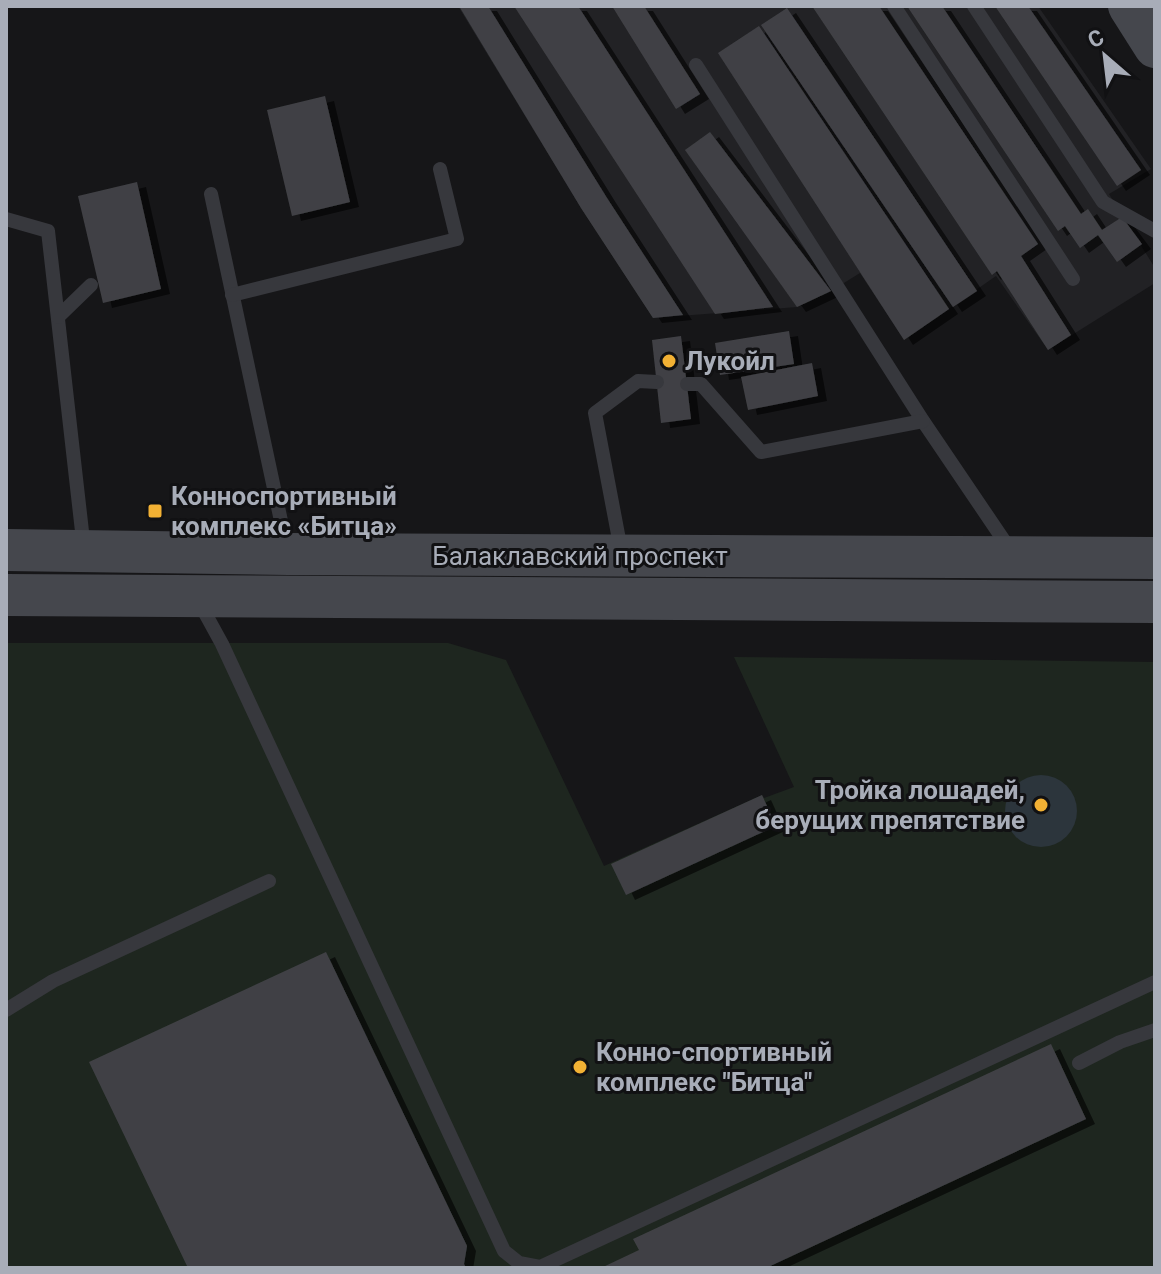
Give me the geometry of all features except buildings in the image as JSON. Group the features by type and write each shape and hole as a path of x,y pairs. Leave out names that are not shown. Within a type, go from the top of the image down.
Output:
{"main road":[{"path":"1129,6 1155,47"},
{"name":"Балаклавский проспект","path":"6,550 1155,558"},
{"name":"Балаклавский проспект","path":"6,595 1155,602"}],"lane":[{"path":"894,6 1073,279"},
{"path":"974,6 1103,202 1155,231"},
{"path":"696,65 923,421 1016,558"},
{"path":"232,295 457,239 440,169"},
{"path":"211,194 289,554"},
{"path":"6,219 48,231 85,551"},
{"path":"58,317 91,285"},
{"path":"622,556 595,413 638,381 657,382"},
{"path":"687,384 701,384 761,452 923,421"},
{"path":"196,596 222,644 504,1251 519,1263 540,1267 1155,982"},
{"path":"6,1010 53,981 269,881"},
{"path":"1079,1063 1120,1042 1155,1030"}],"shaded area":[{"path":"458,6 1038,6 1151,169 1109,194 1155,268 1155,283 1048,350 996,276 904,340 860,273 797,307 653,318 581,208"},
{"name":"Конно-спортивный комплекс \"Битца\"","path":"6,643 448,643 506,660 604,866 762,795 764,798 794,787 734,657 1155,662 1155,1268 6,1268"},
{"path":"1041,775 1067,785 1077,811 1067,837 1041,847 1015,837 1005,811 1015,785"}],"place":[{"name":"Лукойл","path":"669,361"},
{"name":"Конноспортивный комплекс «Битца»","path":"155,511"},
{"name":"Тройка лошадей, берущих препятствие","path":"1041,805"},
{"name":"Конно-спортивный комплекс \"Битца\"","path":"580,1067"}]}
